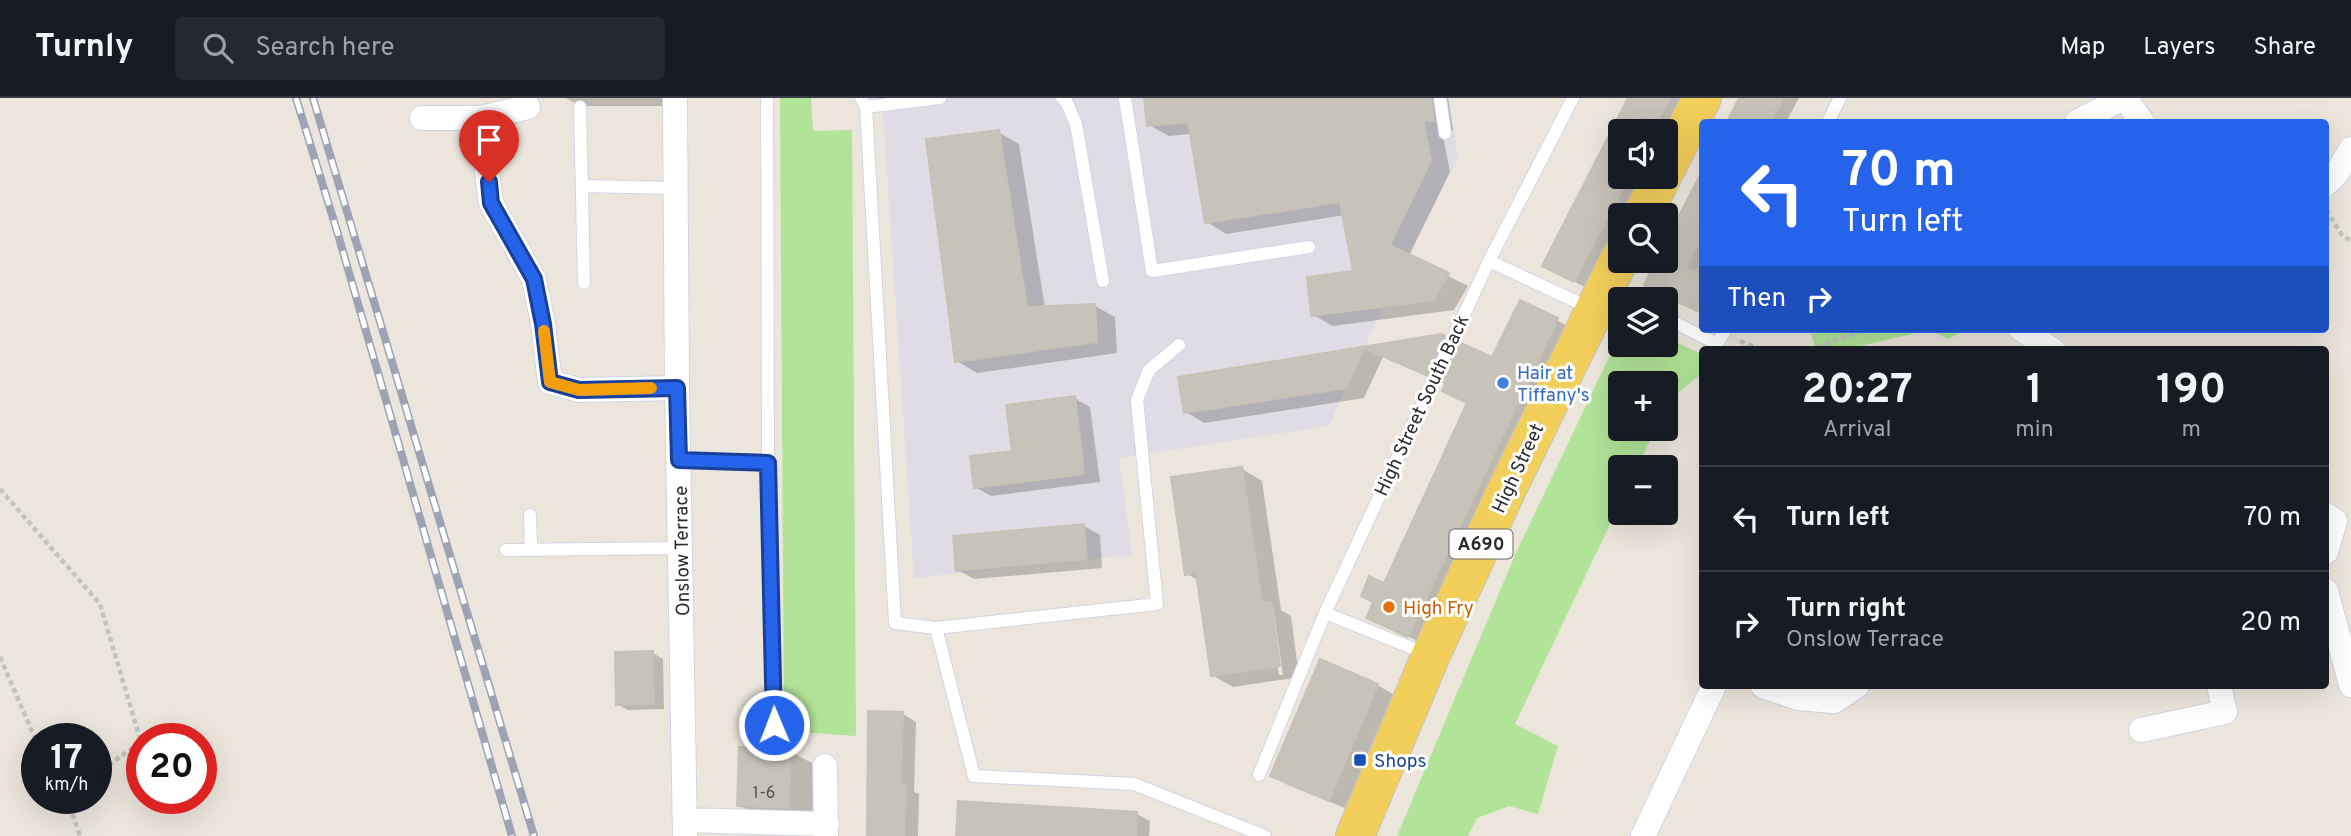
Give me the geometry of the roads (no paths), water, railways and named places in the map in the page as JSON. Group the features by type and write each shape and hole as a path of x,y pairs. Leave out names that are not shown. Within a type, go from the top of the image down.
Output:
{"main road":[{"path":"1678,145 1702,98"},
{"name":"High Street","path":"1355,836 1431,655 1507,489 1608,297"}],"street":[{"name":"Onslow Terrace","path":"675,98 685,828"},
{"path":"2083,119 2124,98 2140,119"},
{"path":"422,118 480,118 528,107"},
{"path":"480,118 491,203 534,279 550,382 579,390 677,388"},
{"path":"2329,181 2351,149"},
{"path":"2027,333 2047,346"},
{"path":"2329,543 2337,520"},
{"path":"2329,602 2351,685"},
{"path":"1643,836 1713,689"},
{"path":"1772,689 1798,698 1834,701 1852,689"},
{"path":"2141,730 2225,712 2220,689"},
{"path":"685,828 827,830 825,766"}],"lane":[{"path":"767,98 768,463 774,725"},
{"path":"940,98 864,103 895,623 936,628 1157,604 1136,400 1149,370 1178,345"},
{"path":"1062,98 1076,124 1103,281"},
{"path":"1125,98 1152,271 1309,247"},
{"path":"1440,98 1445,133"},
{"name":"High Street South Back","path":"1258,775 1325,613 1489,261 1573,98"},
{"path":"1830,119 1840,98"},
{"path":"580,107 584,283"},
{"path":"582,186 676,188"},
{"path":"1489,261 1608,288"},
{"path":"1678,324 1717,344 1724,333"},
{"path":"679,460 768,463"},
{"path":"530,515 531,550"},
{"path":"506,550 681,548"},
{"path":"1325,613 1431,655"},
{"path":"936,628 974,776 1134,784 1265,836"}],"railway":[{"path":"296,98 512,836"},
{"path":"313,98 534,836"}],"place":[{"name":"Hair at Tiffany's","path":"1503,383"},
{"name":"High Fry","path":"1389,607"},
{"name":"Shops","path":"1360,760"}]}
